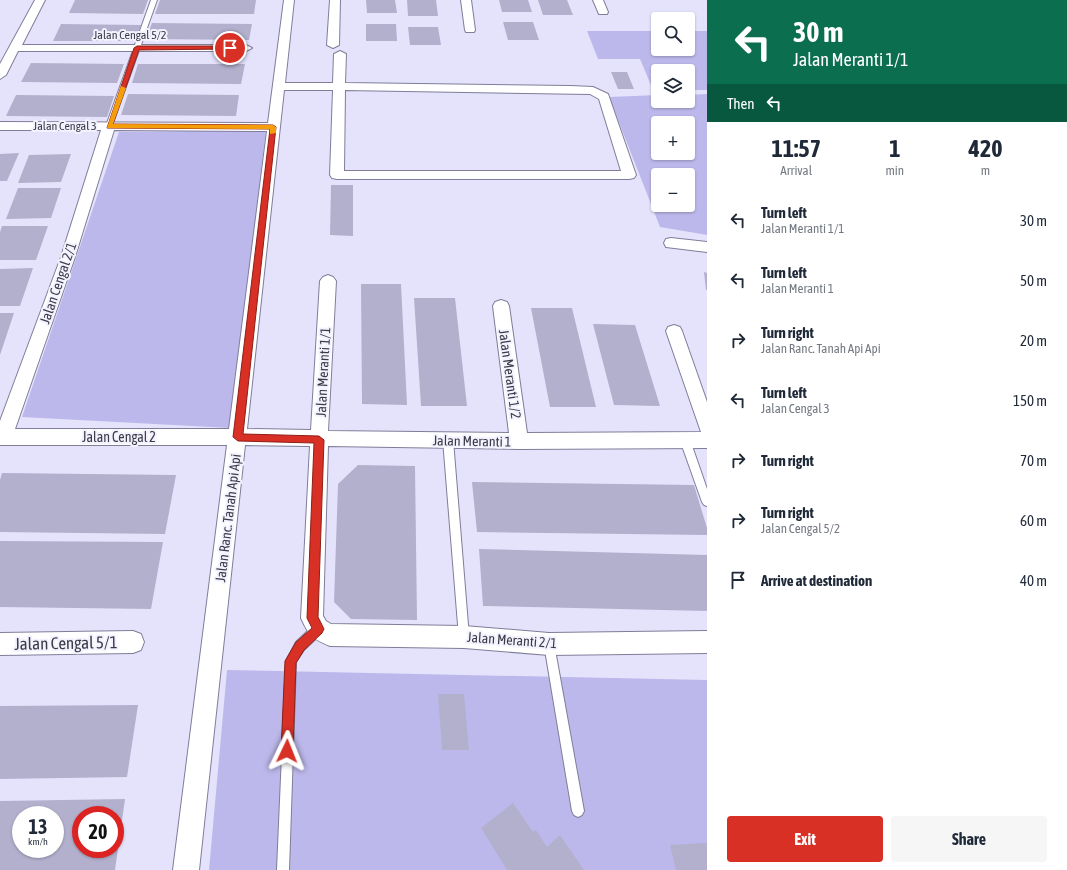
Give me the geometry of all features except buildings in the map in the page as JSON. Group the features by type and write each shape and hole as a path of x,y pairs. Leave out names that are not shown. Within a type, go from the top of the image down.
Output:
{"street":[{"path":"0,75 16,48 40,0"},
{"name":"Jalan Ranc. Tanah Api Api","path":"186,870 289,0"},
{"path":"333,45 335,0"},
{"path":"466,0 470,30"},
{"path":"598,0 603,12"},
{"name":"Jalan Cengal 5/2","path":"16,48 246,48"},
{"path":"278,86 341,87 593,91 604,97 629,175 337,175 341,87 340,54"},
{"name":"Jalan Cengal 3","path":"0,126 273,127"},
{"name":"Jalan Cengal 2/1","path":"2,437 68,257 109,126"},
{"path":"671,243 707,247"},
{"name":"Jalan Meranti 1/1","path":"318,629 312,618 319,440 328,281"},
{"name":"Jalan Meranti 1/2","path":"501,306 519,441"},
{"path":"674,331 707,427"},
{"name":"Jalan Cengal 2","path":"2,437 238,437"},
{"name":"Jalan Meranti 1","path":"238,437 319,440 707,440"},
{"name":"Jalan Meranti 2/1","path":"318,629 330,635 464,637 548,644 707,642"},
{"name":"Jalan Cengal 5/1","path":"0,644 133,642"}],"lane":[{"path":"109,126 154,0"},
{"path":"448,440 464,637"},
{"path":"685,440 707,502"},
{"path":"283,870 291,661 300,646 318,629"},
{"path":"548,644 578,811"}],"shaded area":[{"path":"587,31 651,31 651,56 695,56 695,31 707,31 707,90 695,90 695,64 651,64 651,85 640,59 598,59"},
{"path":"707,94 707,235 660,227 654,212 695,212 695,168 651,168 651,204 609,97 651,95 651,108 695,108 695,95"},
{"path":"266,130 230,428 22,417 119,132"},
{"path":"227,670 707,680 707,870 209,870"}],"slow traffic":[{"path":"123,88 109,126 273,127 272,133"}],"route":[{"path":"230,48 137,48 109,126 273,127 238,437 319,440 312,618 318,629 300,646 291,661 287,751"}]}
